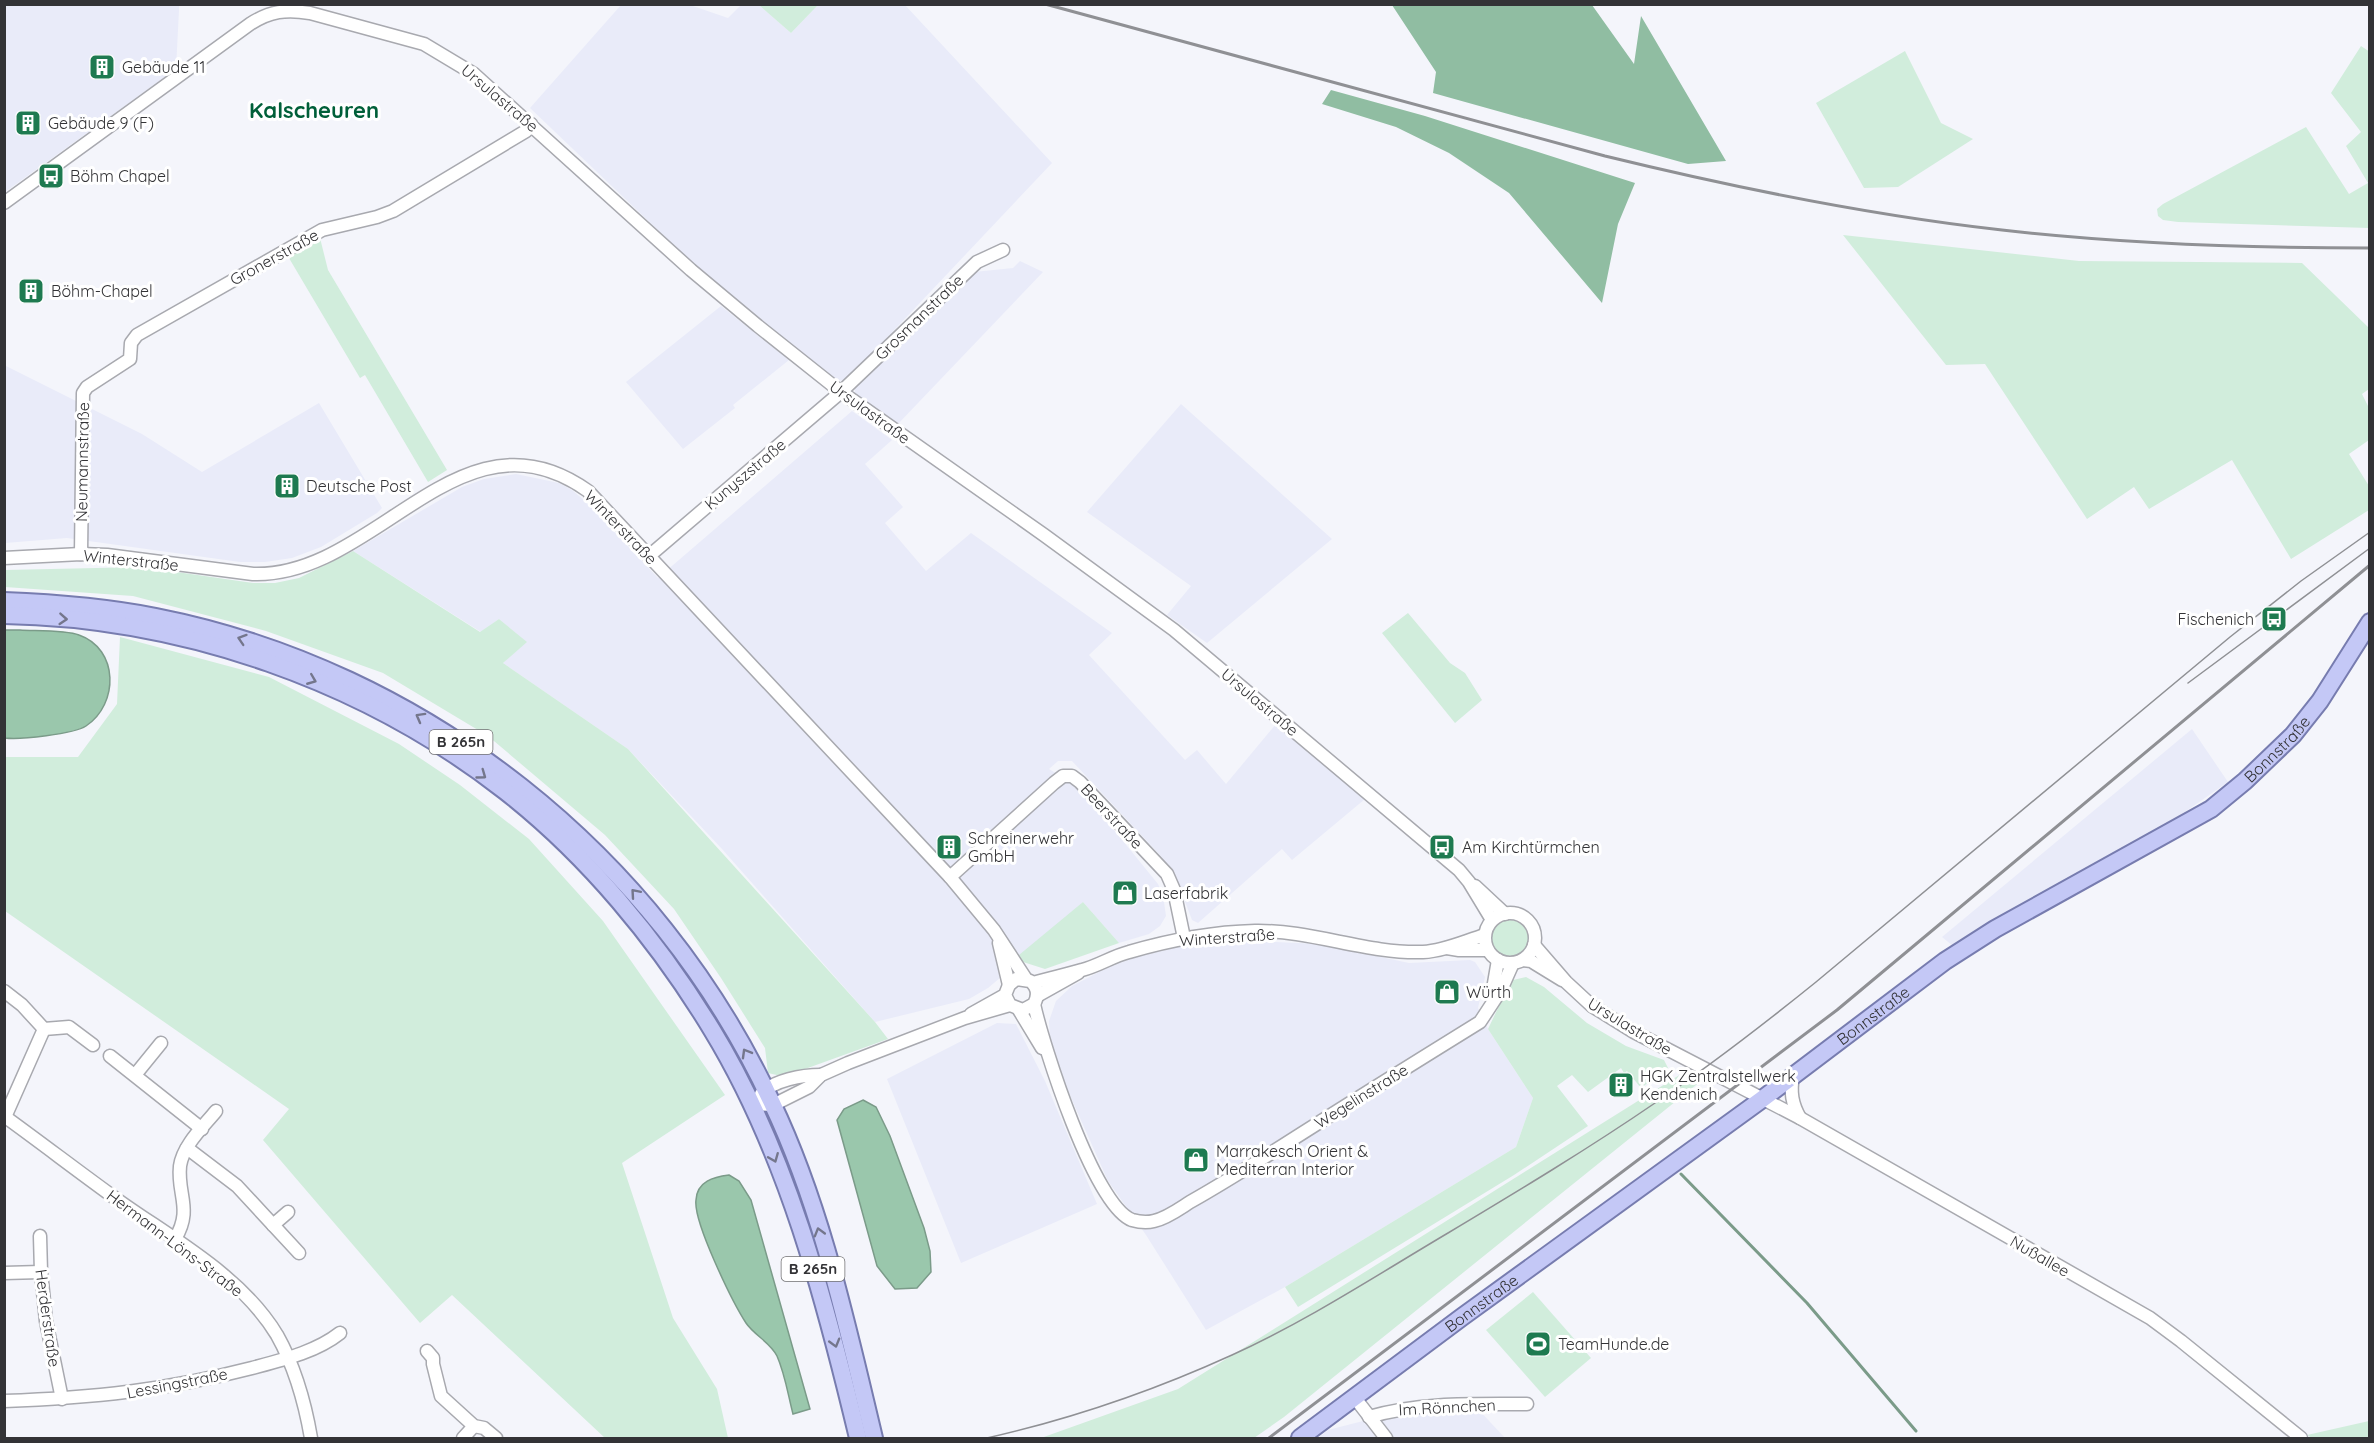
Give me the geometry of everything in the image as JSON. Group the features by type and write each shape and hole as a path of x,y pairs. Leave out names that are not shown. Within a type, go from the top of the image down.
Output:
{"main road":[{"name":"B 265n","path":"4,601 79,606 145,615 235,637 345,678 423,718 455,738 512,779 553,813 617,873 691,963 714,998 766,1089 789,1142 813,1210 874,1438"},
{"name":"B 265n","path":"4,615 73,619 130,628 195,641 255,658 366,703 415,730 504,791 548,828 627,912 666,963 712,1030 751,1104 804,1240 840,1358 858,1438"},
{"name":"Bonnstraße","path":"1300,1438 1761,1100 1953,956 1995,929 2211,809 2245,781 2293,735 2365,640 2370,622"}],"street":[{"name":"Ursulastraße","path":"4,203 250,24 273,12 291,10 424,44 474,74 691,270 841,392 1174,630 1459,870 1505,914 1517,914 1530,923 1534,930 1534,945 1566,982 1592,1006 1634,1032 1761,1100"},
{"name":"Gronerstraße","path":"130,359 131,343 136,335 322,230 376,217 393,210 526,131 531,124"},
{"name":"Grosmanstraße","path":"841,392 977,262 1004,250"},
{"name":"Neumannstraße","path":"81,554 83,393 87,387 130,359"},
{"name":"Kunyszstraße","path":"649,556 841,392"},
{"name":"Winterstraße","path":"4,558 107,555 253,574 285,573 323,558 458,478 482,469 517,464 546,468 576,482 588,491 950,877 986,920 1033,990 1067,981 1083,970 1126,952 1184,938 1256,931 1306,935 1401,951 1426,952 1447,948 1485,935"},
{"name":"Beerstraße","path":"950,877 1054,783 1063,777 1072,776 1167,874 1174,890 1184,938"},
{"name":"Ursulastraße","path":"1469,882 1492,920"},
{"path":"1494,999 1492,989 1498,960 1487,950 1485,935 1492,920 1505,914"},
{"name":"Winterstraße","path":"999,939 1011,999"},
{"path":"1518,962 1534,945"},
{"name":"Winterstraße","path":"1447,948 1487,950"},
{"name":"Ursulastraße","path":"1498,960 1531,962 1550,975 1566,982"},
{"name":"Wegelinstraße","path":"1033,990 1047,1054 1065,1103 1104,1194 1120,1213 1143,1223 1169,1215 1219,1186 1480,1022 1518,962"},
{"path":"751,1104 773,1105 809,1087 821,1075 965,1018 978,1008 1011,999 1028,1009 1033,990 1016,979 1011,999"},
{"path":"4,990 22,1005 44,1029"},
{"name":"Wegelinstraße","path":"1011,999 1047,1054"},
{"path":"44,1029 69,1027 93,1045"},
{"path":"5,1116 44,1029"},
{"path":"135,1075 161,1043"},
{"path":"111,1056 202,1129"},
{"path":"751,1104 766,1089 802,1075 821,1075"},
{"path":"1793,1076 1792,1100 1800,1118"},
{"name":"Nußallee","path":"1761,1100 1800,1118 2150,1318 2301,1438"},
{"path":"175,1239 185,1217 180,1165 187,1148 216,1111"},
{"name":"Hermann-Löns-Straße","path":"5,1116 229,1280 256,1307 277,1335 288,1358 297,1380 311,1438"},
{"path":"187,1148 237,1186 299,1253"},
{"path":"273,1225 288,1212"},
{"name":"Herderstraße","path":"40,1236 40,1272 46,1321 62,1399"},
{"path":"4,1273 40,1272"},
{"name":"Lessingstraße","path":"4,1401 123,1394 203,1380 288,1358 328,1343 340,1333"},
{"path":"427,1351 433,1358 441,1396 474,1426 484,1428 496,1438"},
{"path":"1355,1398 1386,1438"},
{"name":"Im Rönnchen","path":"1369,1417 1392,1410 1476,1404 1527,1404"},
{"path":"463,1438 474,1426"}],"shaded area":[{"path":"5,4 179,4 179,10 176,69 5,192"},
{"path":"621,5 690,5 728,18 741,5 759,5 791,33 818,5 905,5 1052,163 847,380 835,381 707,277 530,108"},
{"path":"759,5 818,5 791,33"},
{"path":"1392,5 1592,5 1634,64 1641,16 1726,161 1688,164 1433,93 1436,72"},
{"path":"2361,46 2370,52 2369,228 2178,222 2163,220 2158,216 2157,209 2163,204 2306,127 2349,194 2368,183 2346,146 2361,132 2331,93"},
{"path":"1905,51 1941,123 1973,139 1898,187 1864,188 1816,103"},
{"path":"1331,90 1425,116 1635,183 1618,224 1602,303 1509,193 1449,153 1396,127 1322,104"},
{"path":"1843,235 2079,261 2302,263 2369,328 2369,389 2362,394 2369,408 2369,440 2349,454 2369,486 2369,510 2291,559 2232,460 2149,509 2134,487 2087,519 1985,364 1946,365"},
{"path":"320,238 328,270 447,470 428,482 365,375 360,378 286,253 303,243"},
{"path":"1020,261 1043,272 897,425 855,395 855,385 974,272 1013,268"},
{"path":"721,306 789,360 733,405 735,408 683,449 626,382"},
{"path":"4,365 142,434 202,472 319,403 382,508 321,547 292,558 265,562 240,562 67,538 5,543"},
{"path":"1181,404 1332,539 1207,643 1167,615 1191,586 1087,512"},
{"path":"852,411 892,440 865,464 903,507 885,523 926,571 971,533 1112,633 1089,655 1185,760 1197,750 1226,784 1276,724 1365,799 1292,860 1282,849 1198,923 1192,920 1170,867 1159,854 1072,761 1058,761 1049,769 1079,787 1158,884 1163,895 1166,916 1160,926 1149,934 1119,943 1083,902 1020,961 988,988 969,999 875,1022 722,849 628,749 503,663 526,642 499,619 481,632 353,551 462,487 484,479 516,474 559,483 572,490 658,578"},
{"path":"353,551 480,632 499,619 527,642 503,663 628,749 888,1039 794,1073 781,1076 768,1073 765,1048 674,909 605,835 488,736 383,673 266,631 133,596 5,587 5,570 142,567 253,583 275,583 299,578"},
{"path":"1408,613 1450,663 1465,673 1482,700 1455,723 1382,633"},
{"path":"5,630 59,631 79,635 92,642 102,652 110,678 109,691 104,704 97,716 80,729 46,736 5,738"},
{"path":"120,637 269,677 399,744 460,785 529,839 603,921 725,1095 622,1163 673,1318 717,1389 728,1438 605,1438 452,1295 420,1323 263,1140 289,1109 5,911 5,757 78,757 117,704"},
{"path":"2192,729 2228,782 2153,834 1999,916 1953,946 1942,937"},
{"path":"1083,902 1119,943 1045,969 1020,961 1019,955"},
{"path":"1510,920 1524,926 1530,940 1524,954 1510,960 1496,954 1490,940 1496,926"},
{"path":"1233,940 1320,944 1409,963 1470,960 1475,962 1485,977 1478,1008 1488,1029 1533,1098 1516,1147 1285,1287 1206,1330 1146,1235 1108,1181 1060,1073 1050,1042 1049,1021 1056,1001 1072,986 1103,970 1132,958 1174,948"},
{"path":"1526,977 1544,987 1587,1023 1626,1046 1664,1060 1668,1068 1641,1088 1627,1071 1624,1073 1621,1068 1588,1092 1572,1075 1557,1086 1588,1126 1514,1175 1298,1307 1285,1287 1516,1147 1533,1098 1488,1029 1509,985 1513,980"},
{"path":"997,1023 1016,1024 1045,1081 1097,1204 961,1263 887,1079"},
{"path":"1681,1074 1701,1081 1284,1417 1254,1438 1041,1438 1178,1389"},
{"path":"863,1100 876,1107 890,1136 924,1228 930,1251 931,1272 917,1288 895,1289 877,1266 837,1120 844,1109"},
{"path":"729,1175 739,1181 751,1200 810,1409 793,1414 777,1356 771,1347 749,1327 740,1313 715,1262 701,1226 696,1200 699,1188 707,1181"},
{"name":"TeamHunde.de","path":"1533,1292 1591,1358 1545,1397 1486,1330"},
{"path":"1476,1407 1505,1438 1318,1438 1328,1430 1394,1413"},
{"path":"2369,1421 2369,1438 2312,1438 2307,1435"}],"waterway":[{"path":"1681,1174 1807,1303 1916,1431"}],"tram line":[{"path":"987,1438 1111,1403 1202,1368 1260,1342 1315,1313 1604,1137 1696,1074 1777,1013 2230,637 2301,581 2370,532"},
{"path":"2188,683 2370,548"}],"railway":[{"path":"1045,4 1605,156 1802,199 1952,224 2094,239 2186,244 2370,248"},
{"path":"1269,1438 1837,1010 2370,565"}],"place":[{"name":"Gebäude 11","path":"102,67"},
{"name":"Gebäude 9 (F)","path":"28,123"},
{"name":"Böhm Chapel","path":"51,176"},
{"name":"Böhm-Chapel","path":"31,291"},
{"name":"Deutsche Post","path":"287,486"},
{"name":"Fischenich","path":"2274,619"},
{"name":"Schreinerwehr GmbH","path":"949,847"},
{"name":"Am Kirchtürmchen","path":"1442,847"},
{"name":"Laserfabrik","path":"1125,893"},
{"name":"Würth","path":"1447,992"},
{"name":"HGK Zentralstellwerk Kendenich","path":"1621,1085"},
{"name":"Marrakesch Orient & Mediterran Interior","path":"1196,1160"},
{"name":"TeamHunde.de","path":"1538,1344"}],"district":[{"name":"Kalscheuren","path":"314,110"}]}
